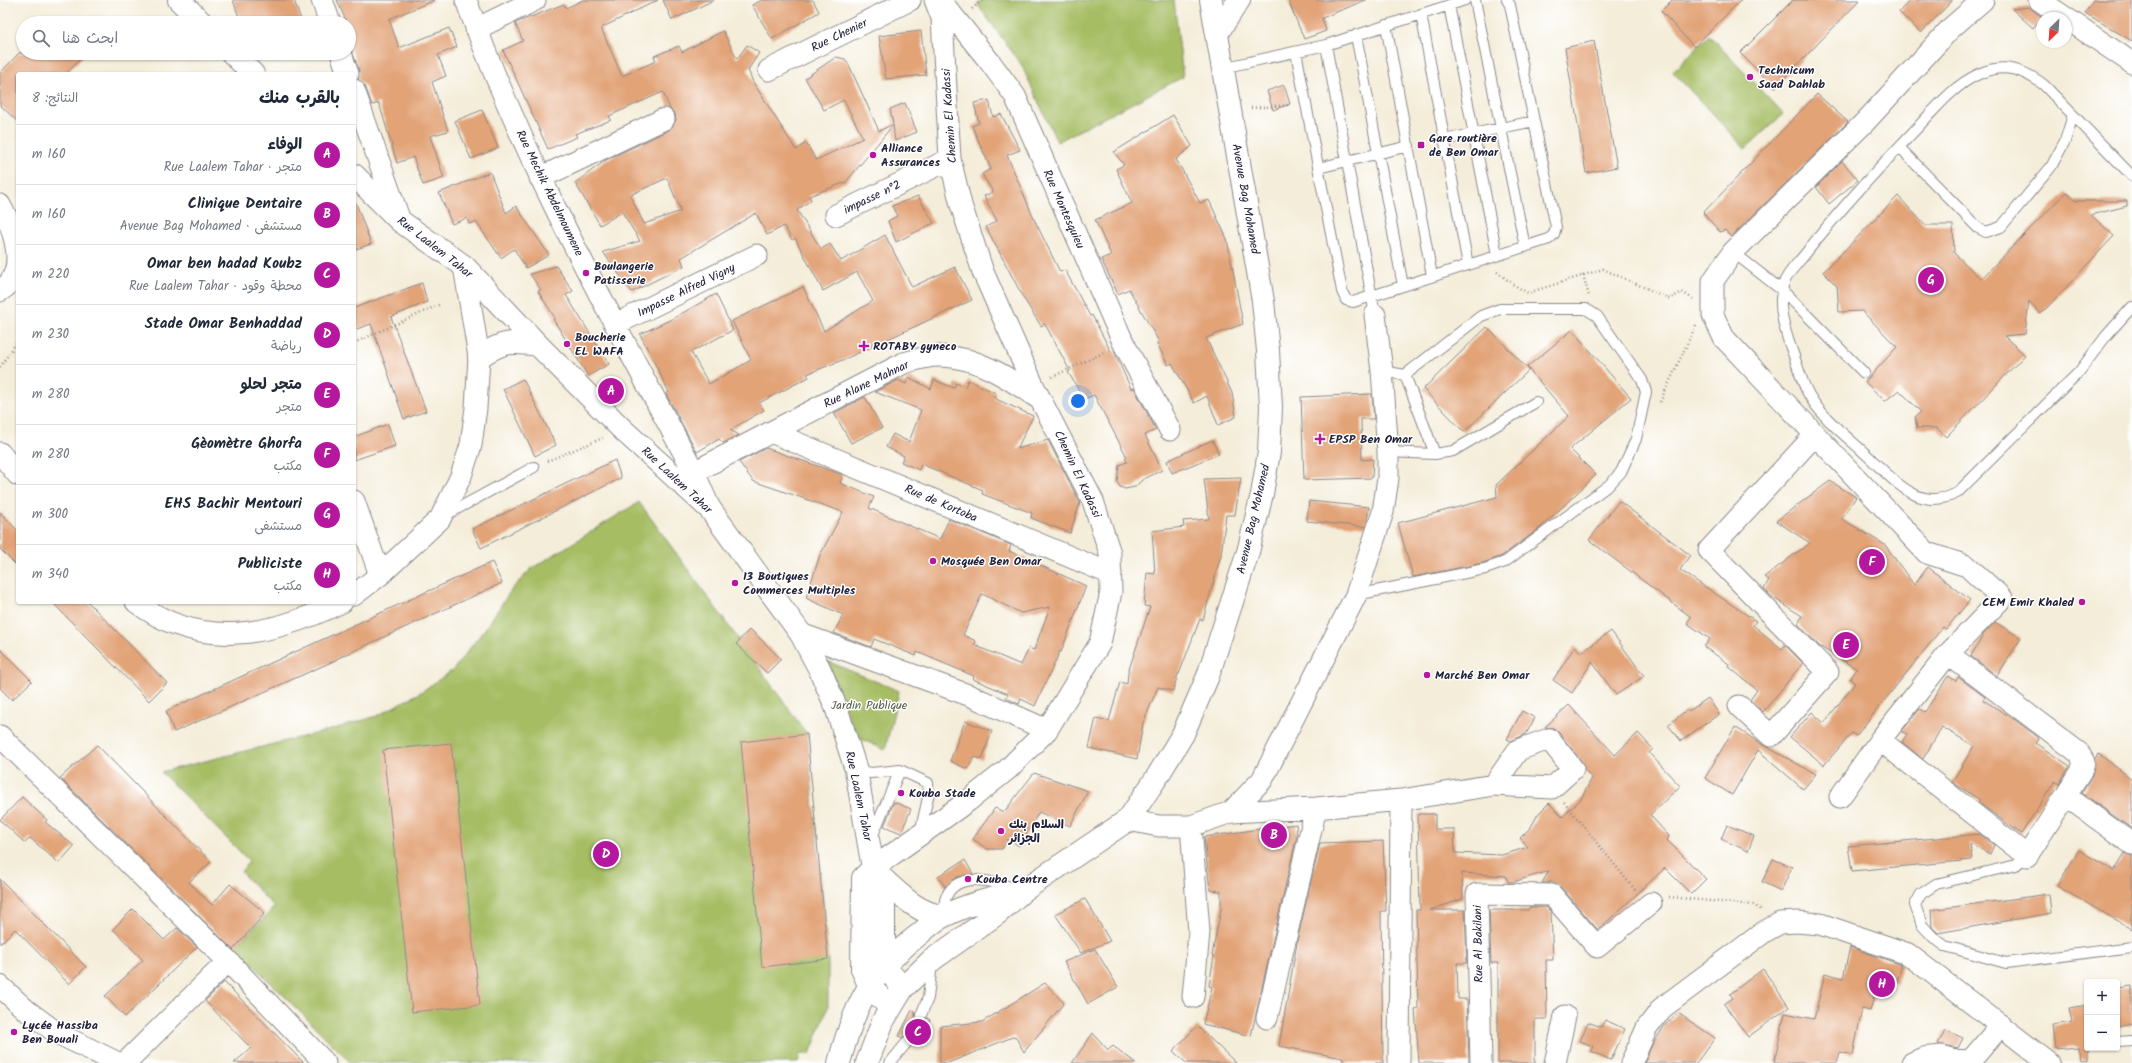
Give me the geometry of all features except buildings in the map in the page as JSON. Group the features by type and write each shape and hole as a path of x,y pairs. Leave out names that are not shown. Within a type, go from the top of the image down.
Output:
{"main road":[{"path":"179,0 195,16"},
{"name":"Avenue Bag Mohamed","path":"1024,890 1128,820 1184,734 1208,676 1248,552 1262,494 1268,452 1270,407 1268,351 1263,301 1211,0"},
{"path":"1216,34 1239,0"},
{"path":"239,60 251,72"},
{"name":"Rue Laalem Tahar","path":"356,177 400,221 464,266 538,345 623,430 710,509 801,634 820,670 836,707 856,770 870,843 879,874 884,966"},
{"path":"479,357 503,343 513,342 538,345"},
{"path":"890,1008 869,985 862,969 863,878 879,874 919,910 930,915 942,916"},
{"path":"839,1063 856,1009 869,985 884,966 942,916 986,900 1024,890"},
{"path":"867,1063 890,1008 903,988 932,960 998,913 1024,890"},
{"path":"884,966 903,988"}],"street":[{"path":"322,0 328,16"},
{"name":"Rue Mechik Abdelmoumene","path":"466,0 476,29 540,178 694,472 710,509"},
{"path":"476,29 534,0"},
{"name":"Rue Chenier","path":"769,70 910,0"},
{"name":"Chemin El Kadassi","path":"879,874 919,835 1008,769 1047,730 1100,643 1111,592 1112,574 1110,553 1093,501 1038,393 983,272 961,205 950,159 942,18 935,0"},
{"name":"Rue Montesquieu","path":"940,0 990,62 1015,96 1124,344 1170,430"},
{"path":"1840,797 1880,740 1948,654 2002,598 1967,566 1927,553 1724,338 1711,308 1713,281 1733,252 1865,122 1951,28 1983,0"},
{"path":"2040,0 2057,12"},
{"path":"2072,22 2132,63"},
{"path":"343,60 347,72"},
{"path":"356,96 400,221"},
{"path":"540,178 664,119"},
{"name":"impasse n°2","path":"836,215 950,159"},
{"path":"0,205 13,231 16,252"},
{"name":"Impasse Alfred Vigny","path":"616,324 757,255"},
{"path":"0,291 6,287 13,276 16,263"},
{"path":"356,593 380,575 440,519 461,476 471,445 476,408 479,357 464,266"},
{"path":"1231,812 1262,780 1356,596 1382,512 1388,478 1388,452 1382,371 1373,305"},
{"name":"Rue Alane Mahnar","path":"694,472 904,363 939,356 969,359 1038,393"},
{"name":"Rue de Kortoba","path":"771,432 1112,574"},
{"path":"1739,706 1771,736 1828,672 1709,550 1815,435"},
{"path":"0,453 16,473"},
{"path":"356,507 380,575"},
{"path":"139,604 154,616 185,628 212,632 244,633 283,626 317,607 332,604"},
{"path":"801,634 971,696 1047,730"},
{"path":"1880,740 2027,856 2081,772 2084,762 2079,753 1948,654"},
{"path":"0,736 228,961 325,1063"},
{"path":"1128,820 1159,826 1191,826 1231,812 1316,808 1401,800 1494,786 1552,788 1573,768 1549,740 1518,750 1494,786"},
{"path":"2066,796 2132,844"},
{"path":"1398,1062 1401,800"},
{"path":"1268,1018 1316,808"},
{"path":"1191,826 1199,932 1193,997"},
{"name":"Rue Al Bakilani","path":"1481,1063 1477,894 1552,895 1597,947 1653,899"},
{"path":"1631,1063 1647,1028 1662,1008 1764,932 1780,923 1796,922 1820,924 1908,954 2049,1063"},
{"path":"125,1063 228,961"},
{"path":"0,986 26,1010 57,1033 118,1063"},
{"path":"1555,1063 1565,1016"},
{"path":"1912,1063 1923,1058 1942,1056 1960,1061 1972,1059 2001,1025"}],"lane":[{"path":"1222,68 1326,45 1465,0"},
{"path":"1476,0 1525,247"},
{"path":"1296,52 1342,291 1346,300 1373,305 1404,286 1549,239 1554,234 1556,227 1510,5 1507,0"},
{"path":"1449,5 1498,255"},
{"path":"1421,14 1468,265"},
{"path":"1386,25 1432,276"},
{"path":"1356,35 1404,286"},
{"path":"1326,45 1373,305"},
{"path":"2132,176 2044,85 2029,74 2012,68 1996,69 1980,73 1962,84 1899,147 1837,213 1784,282 1781,300 1787,335 1809,394 1822,412 1900,485 1910,492 1926,498 1944,500 1957,493 2079,372 2106,336 2132,307"},
{"path":"1899,147 1978,228 1986,232 2001,227 2051,167 2065,141 2073,115"},
{"path":"1444,140 1534,121"},
{"path":"1318,168 1409,146"},
{"path":"1733,252 1782,291 1864,373"},
{"path":"1356,596 1485,570 1505,562 1609,485 1621,472 1636,439 1646,392 1642,380 1597,316 1586,309 1500,309 1481,316 1405,375 1382,371"},
{"path":"1405,375 1435,454"},
{"path":"1388,452 1435,454 1454,451 1536,402"},
{"path":"440,519 534,467"},
{"path":"856,770 871,773 900,770 924,781 930,788 919,835"},
{"path":"870,843 900,770"},
{"path":"2027,856 2016,865 1936,884 1921,894 1915,905 1922,924 1932,937 1945,946 2006,963 2132,947"},
{"path":"921,1015 928,998 932,960"},
{"path":"890,1063 908,1041"},
{"path":"2120,1042 2132,1041"}],"path":[{"path":"1230,110 1289,105"},
{"path":"1514,285 1528,292 1603,269 1670,299 1682,292 1711,308 1694,327 1660,403"},
{"path":"1583,275 1588,286 1590,301 1586,309"},
{"path":"356,342 441,304"},
{"path":"0,367 16,343"},
{"path":"1038,393 1124,344"},
{"path":"534,467 623,430"},
{"path":"1552,788 1653,899 1753,905"}],"green space":[{"path":"982,0 1174,0 1183,77 1057,142 1021,64 977,4"},
{"path":"1709,35 1783,114 1745,149 1673,72"},
{"path":"639,502 807,734 828,959 828,1007 810,1054 800,1054 798,1063 351,1063 235,947 274,907 241,872 249,861 161,772 334,729 377,716 421,692 453,670 484,630 512,589 531,569"},
{"name":"Jardin Publique","path":"827,661 899,691 885,750 855,736"}],"place":[{"name":"Technicum Saad Dahlab","path":"1750,77"},
{"name":"Gare routière de Ben Omar","path":"1421,145"},
{"name":"Alliance Assurances","path":"873,155"},
{"name":"Boulangerie Patisserie","path":"586,273"},
{"name":"EHS Bachir Mentouri","path":"1931,280"},
{"name":"Boucherie EL WAFA","path":"567,344"},
{"name":"ROTABY gyneco","path":"864,346"},
{"name":"الوفاء","path":"611,391"},
{"name":"EPSP Ben Omar","path":"1320,439"},
{"name":"Mosquée Ben Omar","path":"933,561"},
{"name":"Gèomètre Ghorfa","path":"1872,562"},
{"name":"13 Boutiques Commerces Multiples","path":"735,583"},
{"name":"CEM Emir Khaled","path":"2082,602"},
{"name":"متجر لحلو","path":"1846,645"},
{"name":"Marché Ben Omar","path":"1427,675"},
{"name":"Kouba Stade","path":"901,793"},
{"name":"السلام بنك الجزائر","path":"1001,831"},
{"name":"Clinique Dentaire","path":"1274,835"},
{"name":"Stade Omar Benhaddad","path":"606,854"},
{"name":"Kouba Centre","path":"968,879"},
{"name":"Publiciste","path":"1882,984"},
{"name":"Lycée Hassiba Ben Bouali","path":"14,1032"},
{"name":"Omar ben hadad Koubz","path":"918,1032"}]}
